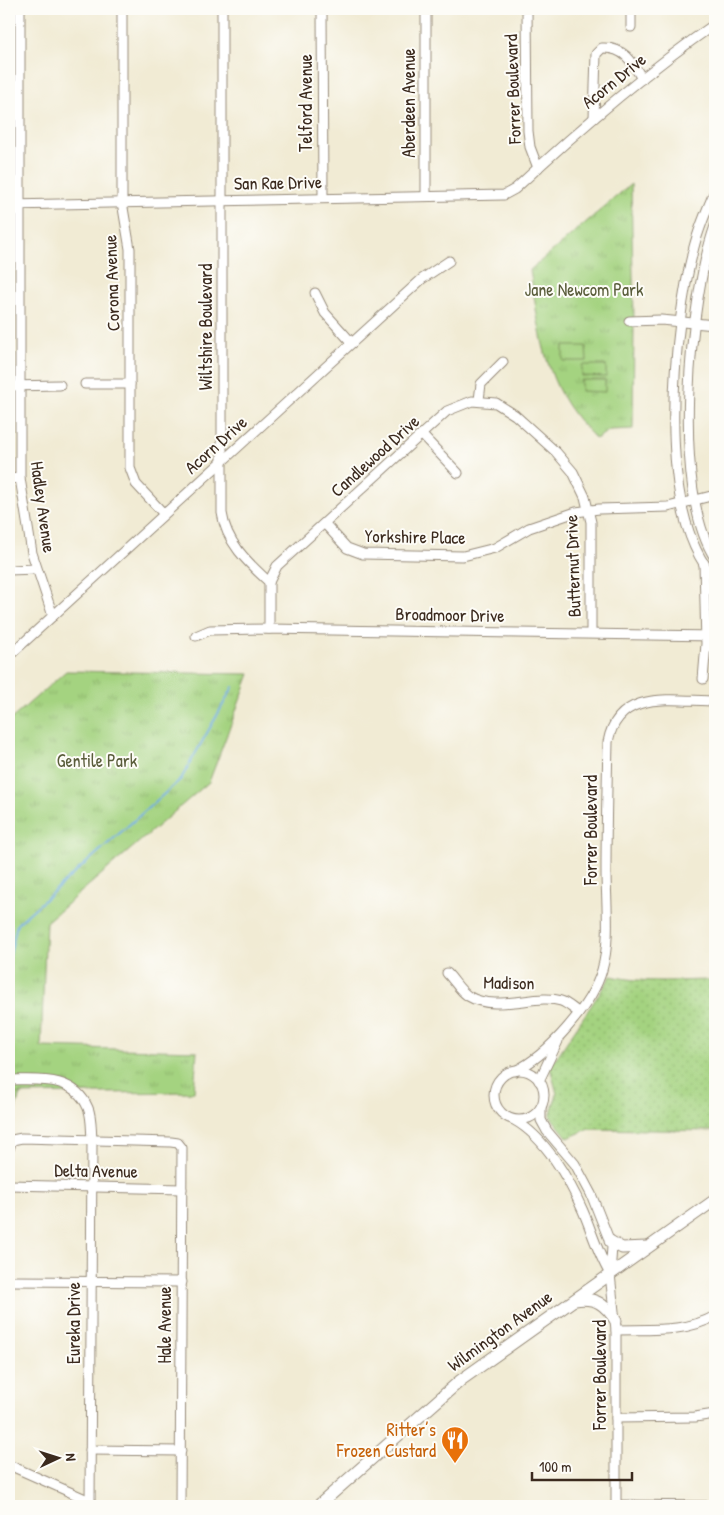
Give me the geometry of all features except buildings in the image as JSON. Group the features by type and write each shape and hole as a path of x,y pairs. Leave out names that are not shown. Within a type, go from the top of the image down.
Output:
{"main road":[{"name":"Wilmington Avenue","path":"318,1506 461,1380 715,1200"},
{"path":"610,1241 617,1246 628,1249 648,1247"},
{"path":"573,1300 592,1299 600,1302 616,1325"}],"street":[{"name":"Hadley Avenue","path":"20,9 20,478 26,526 36,569 53,616"},
{"name":"Corona Avenue","path":"122,9 122,202 130,249 132,476 139,488 164,514"},
{"name":"Wiltshire Boulevard","path":"222,9 222,512 226,533 235,546 268,582"},
{"name":"Telford Avenue","path":"322,9 323,198"},
{"name":"Aberdeen Avenue","path":"426,9 426,196"},
{"name":"Forrer Boulevard","path":"528,9 528,131 530,147 538,168"},
{"path":"631,9 631,27"},
{"name":"Acorn Drive","path":"538,168 594,118 715,24"},
{"path":"594,118 596,54 602,48 622,51 631,60 642,79"},
{"name":"San Rae Drive","path":"9,205 504,195 515,189 538,168"},
{"path":"715,191 694,249 680,322 675,424 682,505 697,551 715,578"},
{"path":"714,557 695,502 689,423 694,323 707,252 715,226"},
{"name":"Acorn Drive","path":"9,656 422,279 449,262"},
{"path":"315,293 325,313 352,343"},
{"path":"629,321 715,325"},
{"path":"479,400 481,384 503,362"},
{"path":"85,384 130,384"},
{"path":"9,386 60,385"},
{"name":"Candlewood Drive","path":"268,582 275,568 422,435 456,406 479,400"},
{"name":"Butternut Drive","path":"479,400 504,407 556,452 576,477 589,510 591,522 591,633"},
{"path":"422,435 458,473"},
{"path":"9,478 20,478"},
{"name":"Yorkshire Place","path":"324,524 347,548 363,554 463,556 495,548 545,521 589,510 682,505 715,495"},
{"path":"703,679 711,636 704,563"},
{"path":"9,570 36,569"},
{"path":"268,582 269,629"},
{"name":"Broadmoor Drive","path":"196,636 210,630 269,629 711,636"},
{"name":"Forrer Boulevard","path":"610,1274 600,1258 581,1208 565,1177 549,1153 526,1126 501,1112 494,1096 497,1084 502,1077 529,1064 561,1034 586,1004 598,982 606,949 607,762 611,728 624,711 644,702 715,701"},
{"name":"Madison","path":"447,973 462,991 474,998 517,1003 553,999 567,1004 578,1012"},
{"name":"Forrer Boulevard","path":"561,1034 539,1081 544,1097 541,1107 541,1120 547,1131 575,1164 591,1194 612,1247 610,1274 616,1325 616,1506"},
{"path":"515,1071 532,1074 539,1081"},
{"name":"Eureka Drive","path":"9,1080 56,1080 78,1093 89,1109 92,1140 90,1503"},
{"path":"514,1120 528,1118 541,1107"},
{"path":"10,1145 92,1140"},
{"name":"Hale Avenue","path":"92,1140 172,1142 180,1145 182,1189 180,1506"},
{"name":"Delta Avenue","path":"9,1185 182,1189"},
{"path":"9,1281 182,1282"},
{"path":"616,1325 677,1329 698,1324 715,1316"},
{"path":"616,1418 695,1418 715,1414"},
{"path":"90,1450 181,1451"},
{"path":"9,1465 90,1503"},
{"path":"616,1506 715,1506"}],"green space":[{"name":"Jane Newcom Park","path":"631,184 634,320 633,429 610,430 596,439 573,413 554,380 539,326 530,270"},
{"path":"563,346 586,346 587,361 563,361"},
{"path":"582,365 606,365 606,377 582,376"},
{"path":"581,380 605,380 605,392 581,391"},
{"name":"Gentile Park","path":"66,671 250,674 209,782 46,922 41,1047 197,1051 194,1092 9,1094 9,721"},
{"path":"611,976 650,981 715,980 715,1131 588,1129 568,1138 550,1116 557,1094 550,1067"},
{"path":"9,1060 31,1061 9,1130"}],"waterway":[{"path":"9,959 17,924 181,779 233,687"}],"place":[{"name":"Ritter’s Frozen Custard","path":"455,1464"}]}
